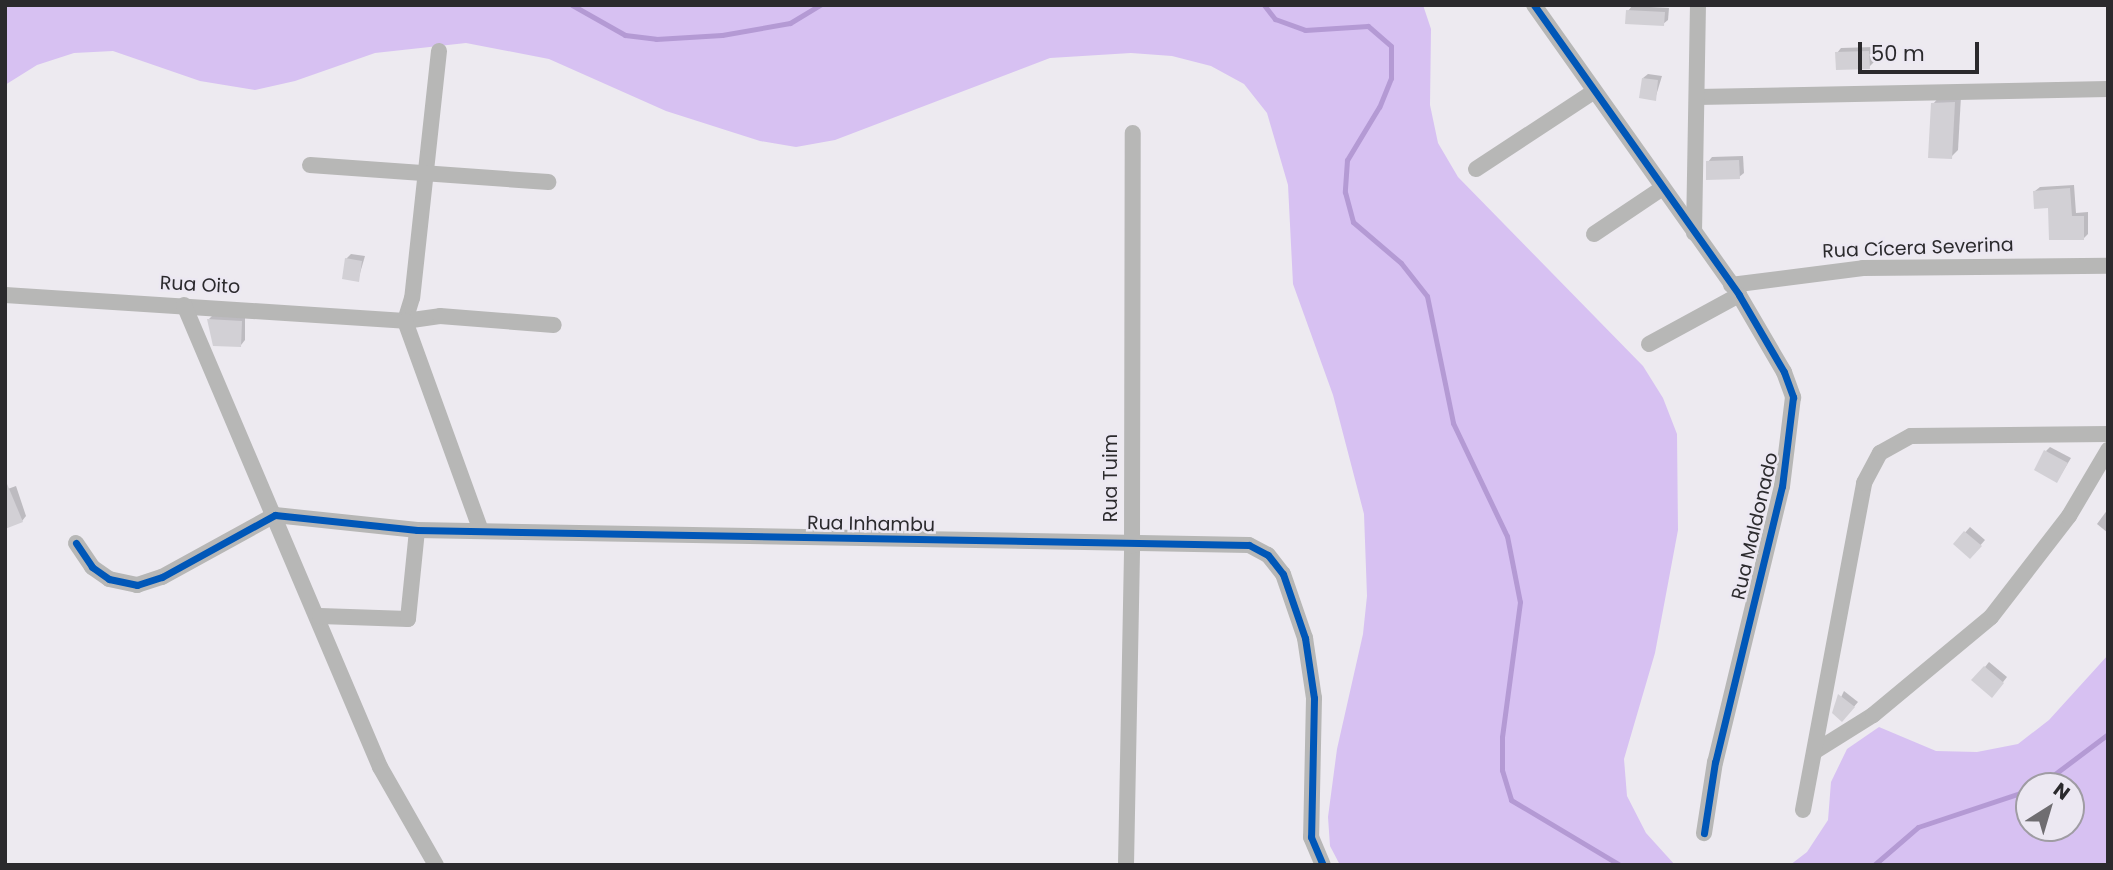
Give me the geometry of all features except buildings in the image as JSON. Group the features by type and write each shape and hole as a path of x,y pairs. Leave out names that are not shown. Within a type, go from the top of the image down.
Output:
{"street":[{"name":"Rua Maldonado","path":"1534,5 1735,290 1790,386 1793,424 1782,486 1715,762 1704,833"},
{"path":"1694,233 1698,5"},
{"path":"439,51 412,298 399,320 481,531"},
{"path":"1697,97 2108,89"},
{"path":"1476,169 1593,92"},
{"name":"Rua Tuim","path":"1126,865 1132,546 1133,133"},
{"path":"310,164 426,170 548,182"},
{"path":"1594,234 1661,188"},
{"name":"Rua Cícera Severina","path":"1649,344 1735,290 1863,268 2108,266"},
{"name":"Rua Oito","path":"5,295 399,320 440,316 554,325"},
{"path":"184,305 320,616 380,767 436,865"},
{"path":"1803,810 1817,750 1864,483 1880,453 1911,436 2108,434"},
{"path":"1817,750 1883,708 1991,617 2069,516 2108,450"},
{"path":"76,543 92,567 109,579 137,585 162,577 275,515"},
{"name":"Rua Inhambu","path":"275,515 417,530 1132,546 1243,544 1264,551 1283,573 1311,670 1311,837 1323,865"},
{"path":"320,616 408,618 417,530"}],"shaded area":[{"path":"5,5 1423,5 1431,29 1430,105 1438,143 1458,177 1643,366 1663,398 1677,434 1678,530 1655,653 1624,759 1627,796 1646,833 1675,865 1340,865 1330,846 1328,817 1337,749 1363,634 1367,596 1364,514 1333,395 1293,284 1288,185 1267,113 1244,84 1211,66 1172,56 1131,53 1050,58 835,140 796,147 760,141 666,111 549,59 466,43 375,53 295,81 255,90 200,81 113,51 74,53 37,65 5,85"},
{"path":"2108,655 2108,865 1790,865 1807,852 1828,820 1831,782 1847,749 1879,727 1936,751 1977,752 2018,744 2049,720"}],"waterway":[{"path":"572,5 625,35 656,39 722,35 790,23 820,5"},
{"path":"1264,5 1275,19 1305,30 1368,26 1391,46 1391,78 1379,107 1347,160 1345,192 1353,222 1401,263 1427,296 1453,423 1507,536 1520,602 1502,737 1502,770 1511,800 1620,865"},
{"path":"2058,772 2108,734"},
{"path":"1874,865 1918,827 2015,795"}],"cycle path":[{"path":"1534,5 1739,295 1784,372 1793,397 1782,486 1715,762 1704,833"},
{"path":"76,543 92,567 109,579 137,585 162,577 275,515 417,530 1249,545 1268,555 1283,574 1305,638 1314,698 1311,837 1323,865"}]}
